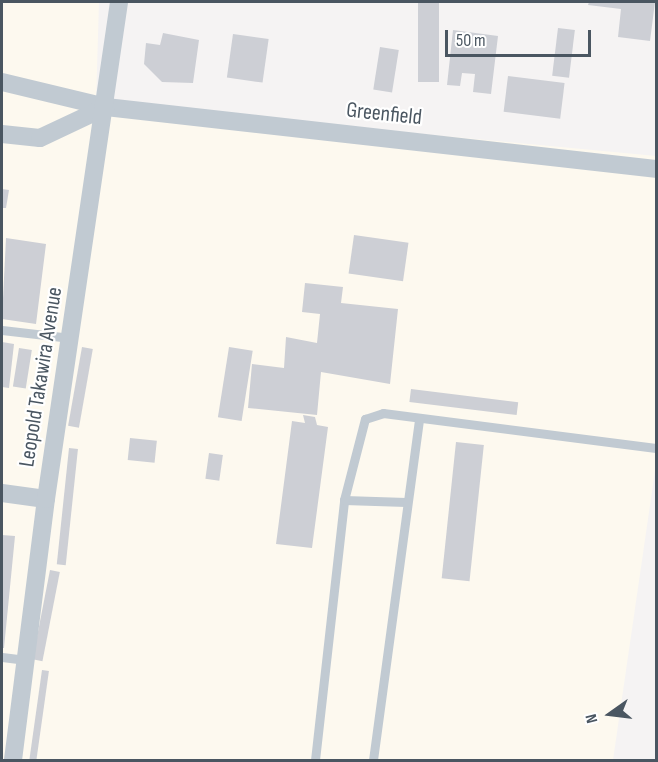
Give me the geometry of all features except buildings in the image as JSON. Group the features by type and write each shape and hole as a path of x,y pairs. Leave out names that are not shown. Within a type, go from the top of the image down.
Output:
{"street":[{"name":"Leopold Takawira Avenue","path":"13,760 46,499 106,107 119,2"},
{"name":"Greenfield","path":"2,82 106,107 657,169"},
{"path":"2,134 40,138 106,107"},
{"path":"2,493 46,499"}],"lane":[{"path":"2,330 71,338"},
{"path":"315,760 344,500 365,419 383,413 657,448"},
{"path":"373,760 419,418"},
{"path":"344,500 406,502"},
{"path":"2,657 26,660"}],"shaded area":[{"path":"2,2 99,2 96,103 656,156 656,464 613,760 2,760"}]}
